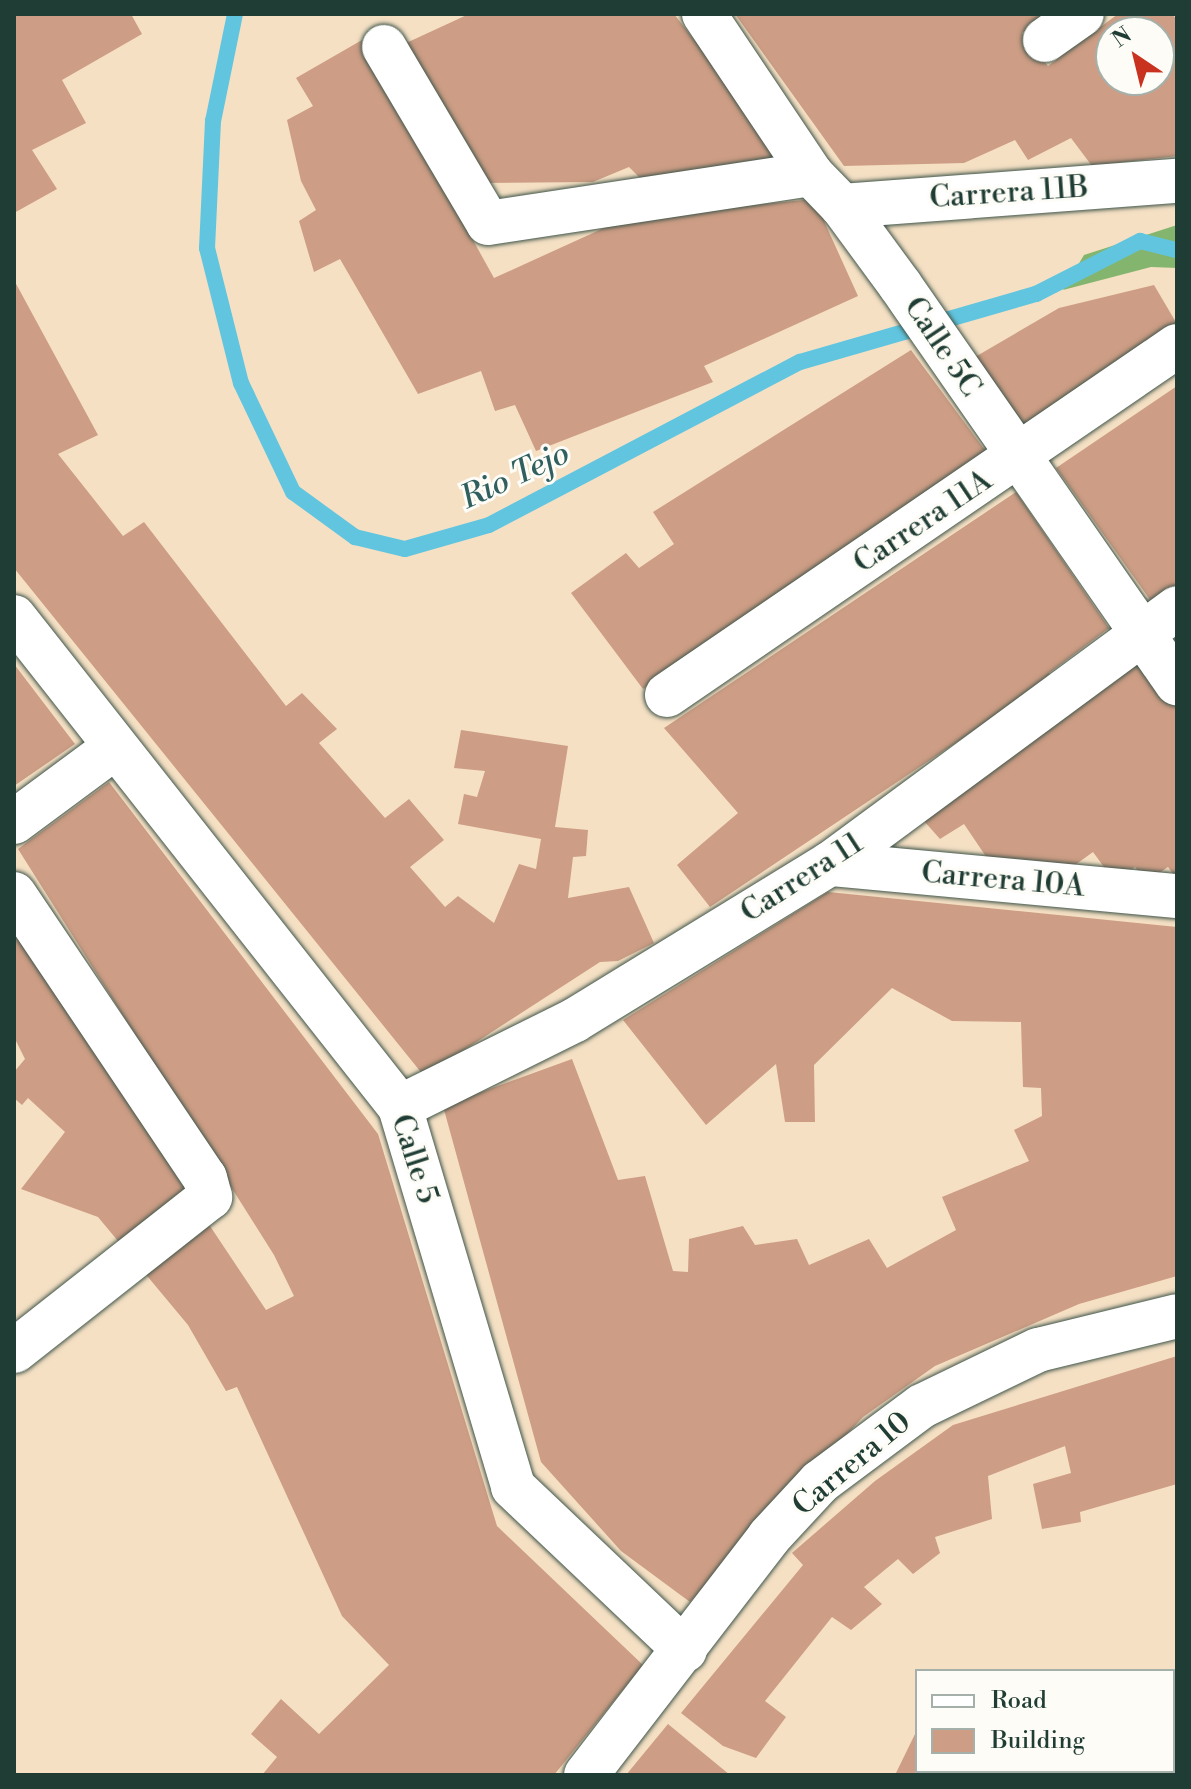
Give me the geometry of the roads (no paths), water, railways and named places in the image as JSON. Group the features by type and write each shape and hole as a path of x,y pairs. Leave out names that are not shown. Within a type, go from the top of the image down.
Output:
{"street":[{"name":"Calle 5C","path":"704,14 811,174 842,206 900,285 1018,458 1160,620 1177,683"},
{"path":"1045,40 1082,14"},
{"path":"384,47 488,223 811,174"},
{"name":"Carrera 11B","path":"842,206 1177,181"},
{"name":"Carrera 11A","path":"667,695 1018,458 1177,346"},
{"name":"Calle 5","path":"14,617 114,748 400,1107 513,1487 685,1650"},
{"name":"Carrera 11","path":"400,1107 575,1020 830,864 1160,620"},
{"path":"14,822 114,748"},
{"name":"Carrera 10A","path":"830,864 1177,896"},
{"path":"14,894 205,1178 210,1197 14,1351"},
{"name":"Carrera 10","path":"586,1775 769,1537 820,1482 922,1406 1038,1350 1177,1316"}],"waterway":[{"name":"Rio Tejo","path":"235,14 213,121 207,248 241,383 293,492 355,537 405,549 489,525 800,362 1036,294 1140,241 1177,250"}]}
